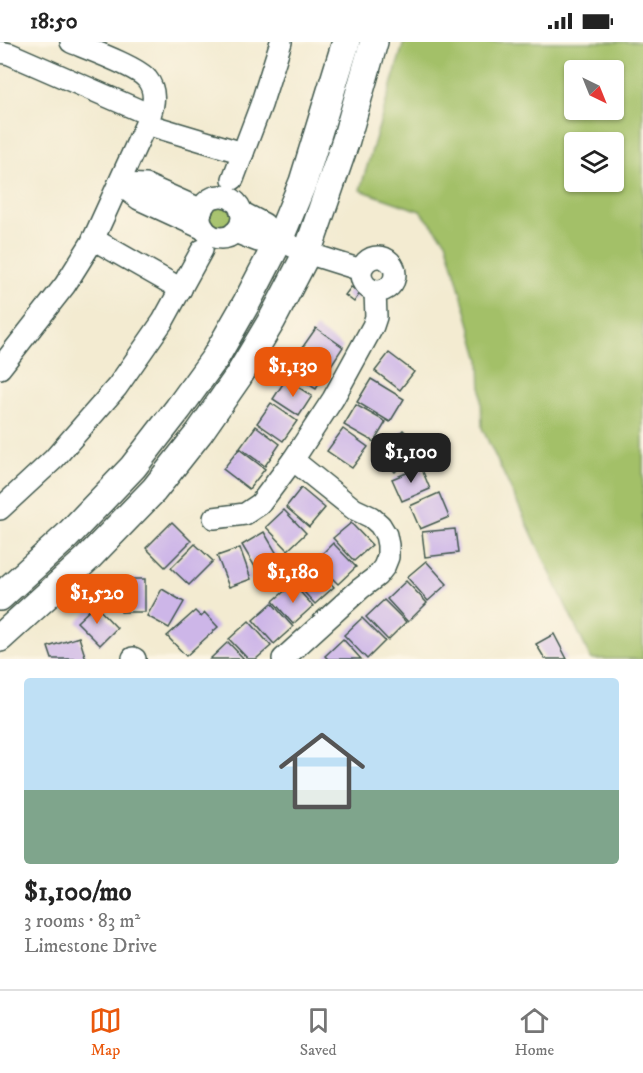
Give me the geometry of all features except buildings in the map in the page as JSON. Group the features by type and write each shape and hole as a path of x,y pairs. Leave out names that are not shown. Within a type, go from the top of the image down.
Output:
{"main road":[{"path":"0,597 67,536 140,459 215,358 279,240 303,182 346,42"},
{"path":"0,638 88,558 154,490 193,441 238,377 272,320 307,253 346,140 374,42"}],"street":[{"path":"0,368 65,285 93,239 154,104 153,89 148,80 138,71 71,42"},
{"path":"233,179 261,105 281,42"},
{"path":"0,52 10,54 148,120 243,153"},
{"path":"119,184 139,199 203,219 211,235 217,237 230,236 238,222"},
{"path":"203,219 210,200 222,196 234,201 238,222 258,241 279,240 307,253 361,270"},
{"path":"93,239 181,289"},
{"path":"0,509 54,459 117,387 163,321 202,250"},
{"path":"214,518 245,514 260,504 293,460 333,399 372,326 383,288 396,275 389,260 378,256 367,260 361,270 362,281 370,289 383,288"},
{"path":"283,659 360,588 377,576 388,557 386,535 380,525 371,517 354,509 293,460"}],"green space":[{"path":"404,42 643,42 643,659 591,659 482,428 480,360 446,241 420,211 360,190"},
{"path":"221,204 230,208 234,217 230,226 221,230 212,226 208,217 212,208"}]}
